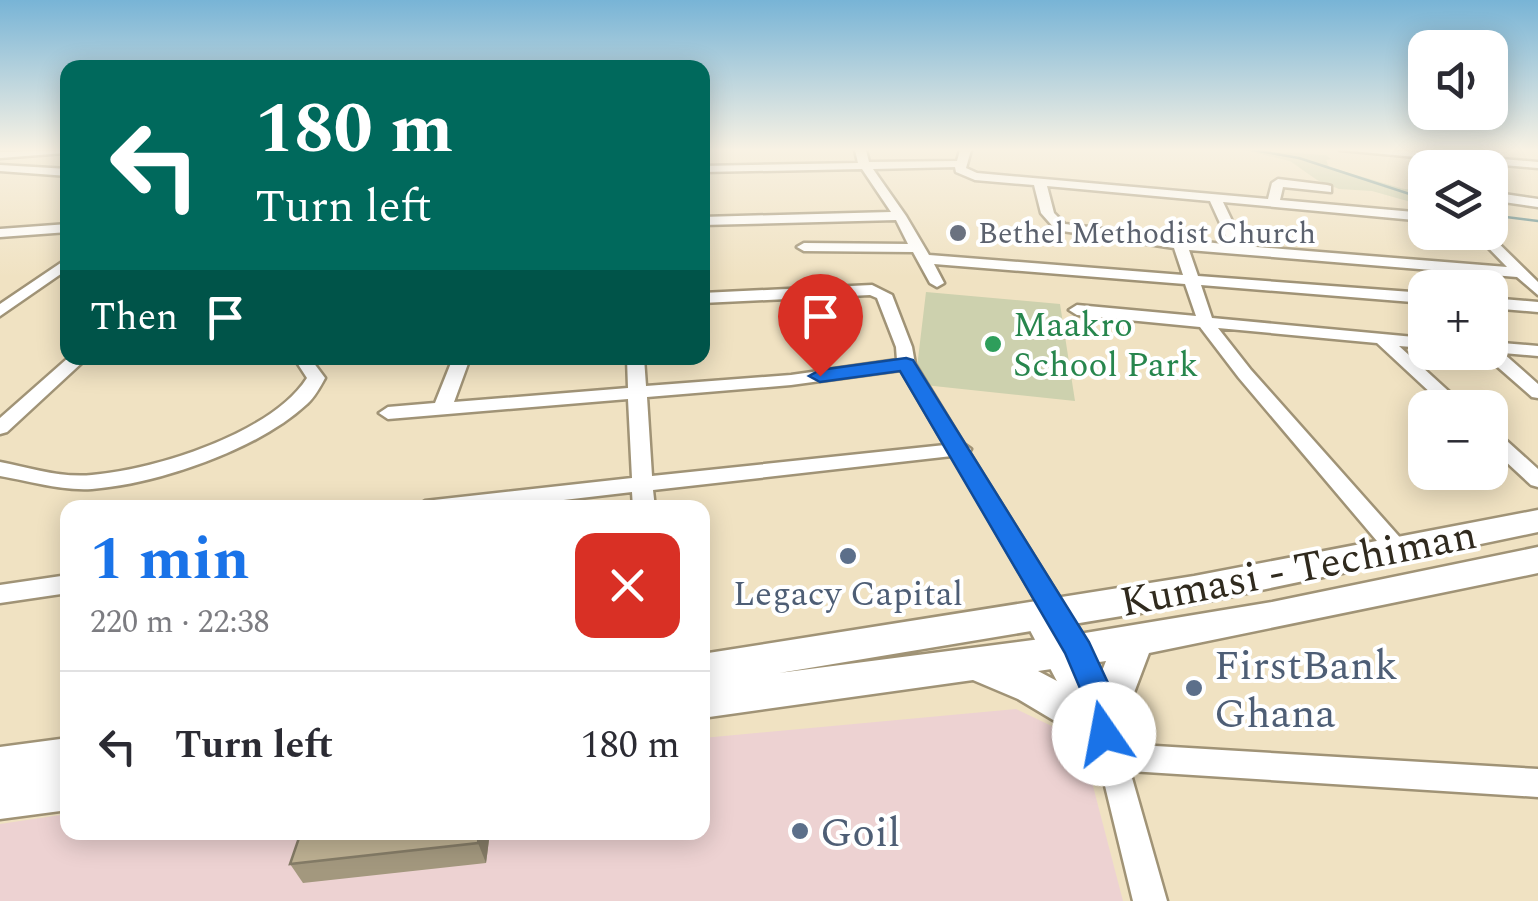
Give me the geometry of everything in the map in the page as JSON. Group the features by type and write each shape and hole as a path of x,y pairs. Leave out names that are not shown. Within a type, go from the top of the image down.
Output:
{"highway":[{"name":"Kumasi - Techiman","path":"710,669 1194,590 1538,522"},
{"path":"710,700 1068,652 1538,560"},
{"path":"975,664 1032,687 1103,734 1134,640"},
{"path":"0,768 60,759"},
{"path":"0,798 60,790"}],"street":[{"path":"883,192 937,283"},
{"path":"1041,192 1043,204 1061,228 1239,250 1521,274"},
{"path":"1154,192 1408,215"},
{"path":"1273,203 1276,192"},
{"path":"1215,198 1239,250"},
{"path":"1508,199 1538,203"},
{"path":"710,222 900,216"},
{"path":"0,233 60,229"},
{"path":"1180,244 1206,324 1396,548"},
{"path":"804,246 1408,297"},
{"path":"1496,250 1538,290"},
{"path":"2,309 60,268"},
{"path":"710,298 872,290 884,295 904,346 906,364 961,449 1068,652 1103,734 1150,901"},
{"path":"1508,304 1538,307"},
{"path":"1077,310 1408,342"},
{"path":"1383,340 1438,390"},
{"path":"1508,350 1538,351"},
{"path":"388,413 791,380 906,364"},
{"path":"0,428 70,365"},
{"path":"0,469 93,482 221,448 302,399 316,378 307,365"},
{"path":"443,408 458,365"},
{"path":"636,365 643,500"},
{"path":"1508,366 1538,393"},
{"path":"497,500 961,449"},
{"path":"1508,452 1538,480"},
{"path":"0,594 60,585"},
{"path":"1103,734 1538,784"}],"shaded area":[{"path":"1016,709 1081,740 1123,901 0,901 0,824 60,815 60,840 710,840 710,737"}],"green space":[{"path":"1376,192 1408,192 1408,201"},
{"name":"Maakro School Park","path":"926,292 1060,304 1075,401 915,384"}],"building":[{"path":"298,840 478,840 478,843 290,864"}],"waterway":[{"path":"1404,192 1408,193"},
{"path":"1508,217 1538,221"}],"place":[{"name":"Bethel Methodist Church","path":"958,233"},
{"name":"Maakro School Park","path":"993,344"},
{"name":"Legacy Capital","path":"848,556"},
{"name":"FirstBank Ghana","path":"1194,688"},
{"name":"Goil","path":"800,831"}],"route":[{"path":"820,376 906,364 961,449 1079,650 1101,700 1104,734"}]}
